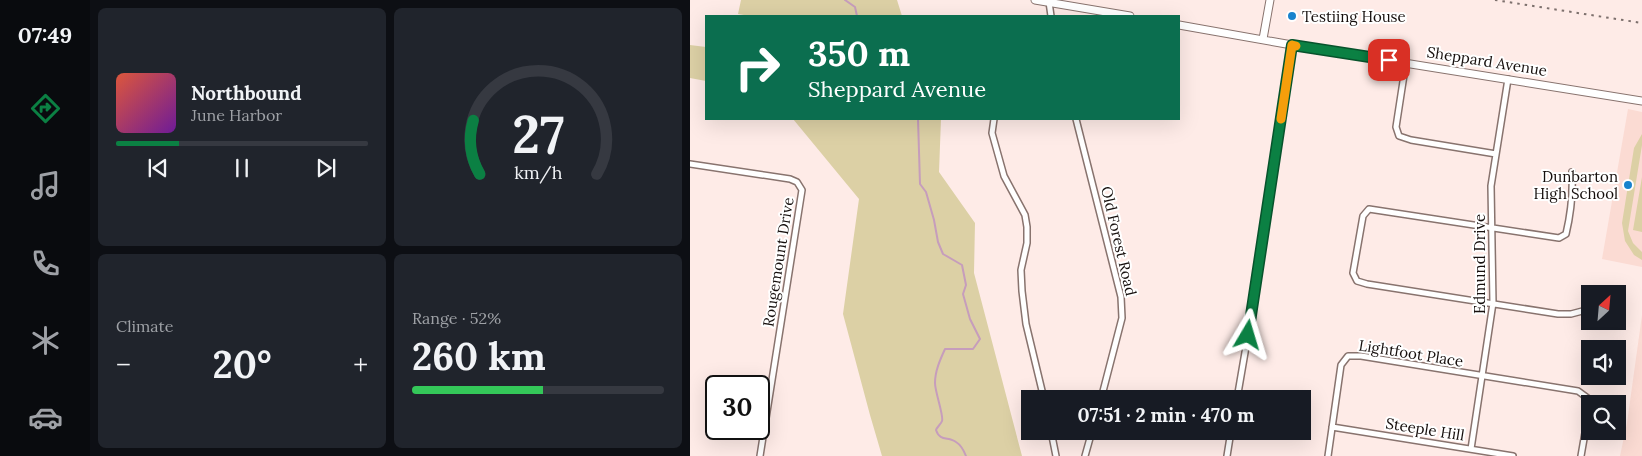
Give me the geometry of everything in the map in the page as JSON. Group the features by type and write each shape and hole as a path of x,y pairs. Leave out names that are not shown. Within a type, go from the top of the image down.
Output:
{"street":[{"path":"1034,0 1124,15"},
{"path":"1264,39 1270,0"},
{"path":"1049,2 1051,15"},
{"name":"Sheppard Avenue","path":"1180,25 1292,45 1642,100"},
{"path":"1239,390 1292,45"},
{"path":"1406,62 1396,127 1398,136 1411,140 1496,154"},
{"name":"Edmund Drive","path":"1471,449 1494,303 1491,186 1508,79"},
{"path":"994,120 992,133 1004,176 1025,216 1027,227 1028,242 1021,270 1022,291 1026,324 1042,390"},
{"name":"Old Forest Road","path":"1076,120 1121,297 1122,318 1103,390"},
{"name":"Rougemount Drive","path":"690,164 790,179 797,182 802,190 760,456"},
{"path":"1572,172 1572,191 1566,234 1559,238 1369,209 1363,216 1353,273 1357,281 1367,284 1558,314 1581,311"},
{"name":"Lightfoot Place","path":"1328,456 1341,365 1348,356 1361,356 1482,377"},
{"path":"1482,377 1578,391 1589,399 1589,410 1581,456"},
{"name":"Steeple Hill","path":"1332,427 1513,456"},
{"path":"1053,440 1056,456"},
{"path":"1085,456 1089,440"},
{"path":"1227,456 1230,440"}],"shaded area":[{"path":"741,0 897,0 902,15 744,15 738,14"},
{"path":"690,45 705,47 705,81 690,78"},
{"name":"Dunbarton High School","path":"1628,109 1642,112 1642,267 1602,259"},
{"path":"794,120 941,120 939,172 975,223 974,273 1022,456 882,456 843,314 859,199"},
{"path":"1642,134 1642,145 1628,231 1633,243 1642,252 1642,260 1634,255 1625,241 1622,223 1634,148"},
{"path":"1642,177 1642,232 1633,230"},
{"path":"1642,315 1642,456 1620,456 1623,440 1626,440"}],"waterway":[{"path":"845,0 855,7 857,15"},
{"path":"918,120 920,184 926,192 938,242 943,254 962,265 966,285 963,294 970,319 980,339 973,349 945,349 935,379 942,418 936,430 940,436 958,443 966,456"}],"railway":[{"path":"1495,0 1642,23"}],"slow traffic":[{"path":"1281,119 1292,45 1296,46"}],"place":[{"name":"Testiing House","path":"1292,16"},
{"name":"Dunbarton High School","path":"1628,185"}],"route":[{"path":"1248,335 1292,45 1389,60"}]}
